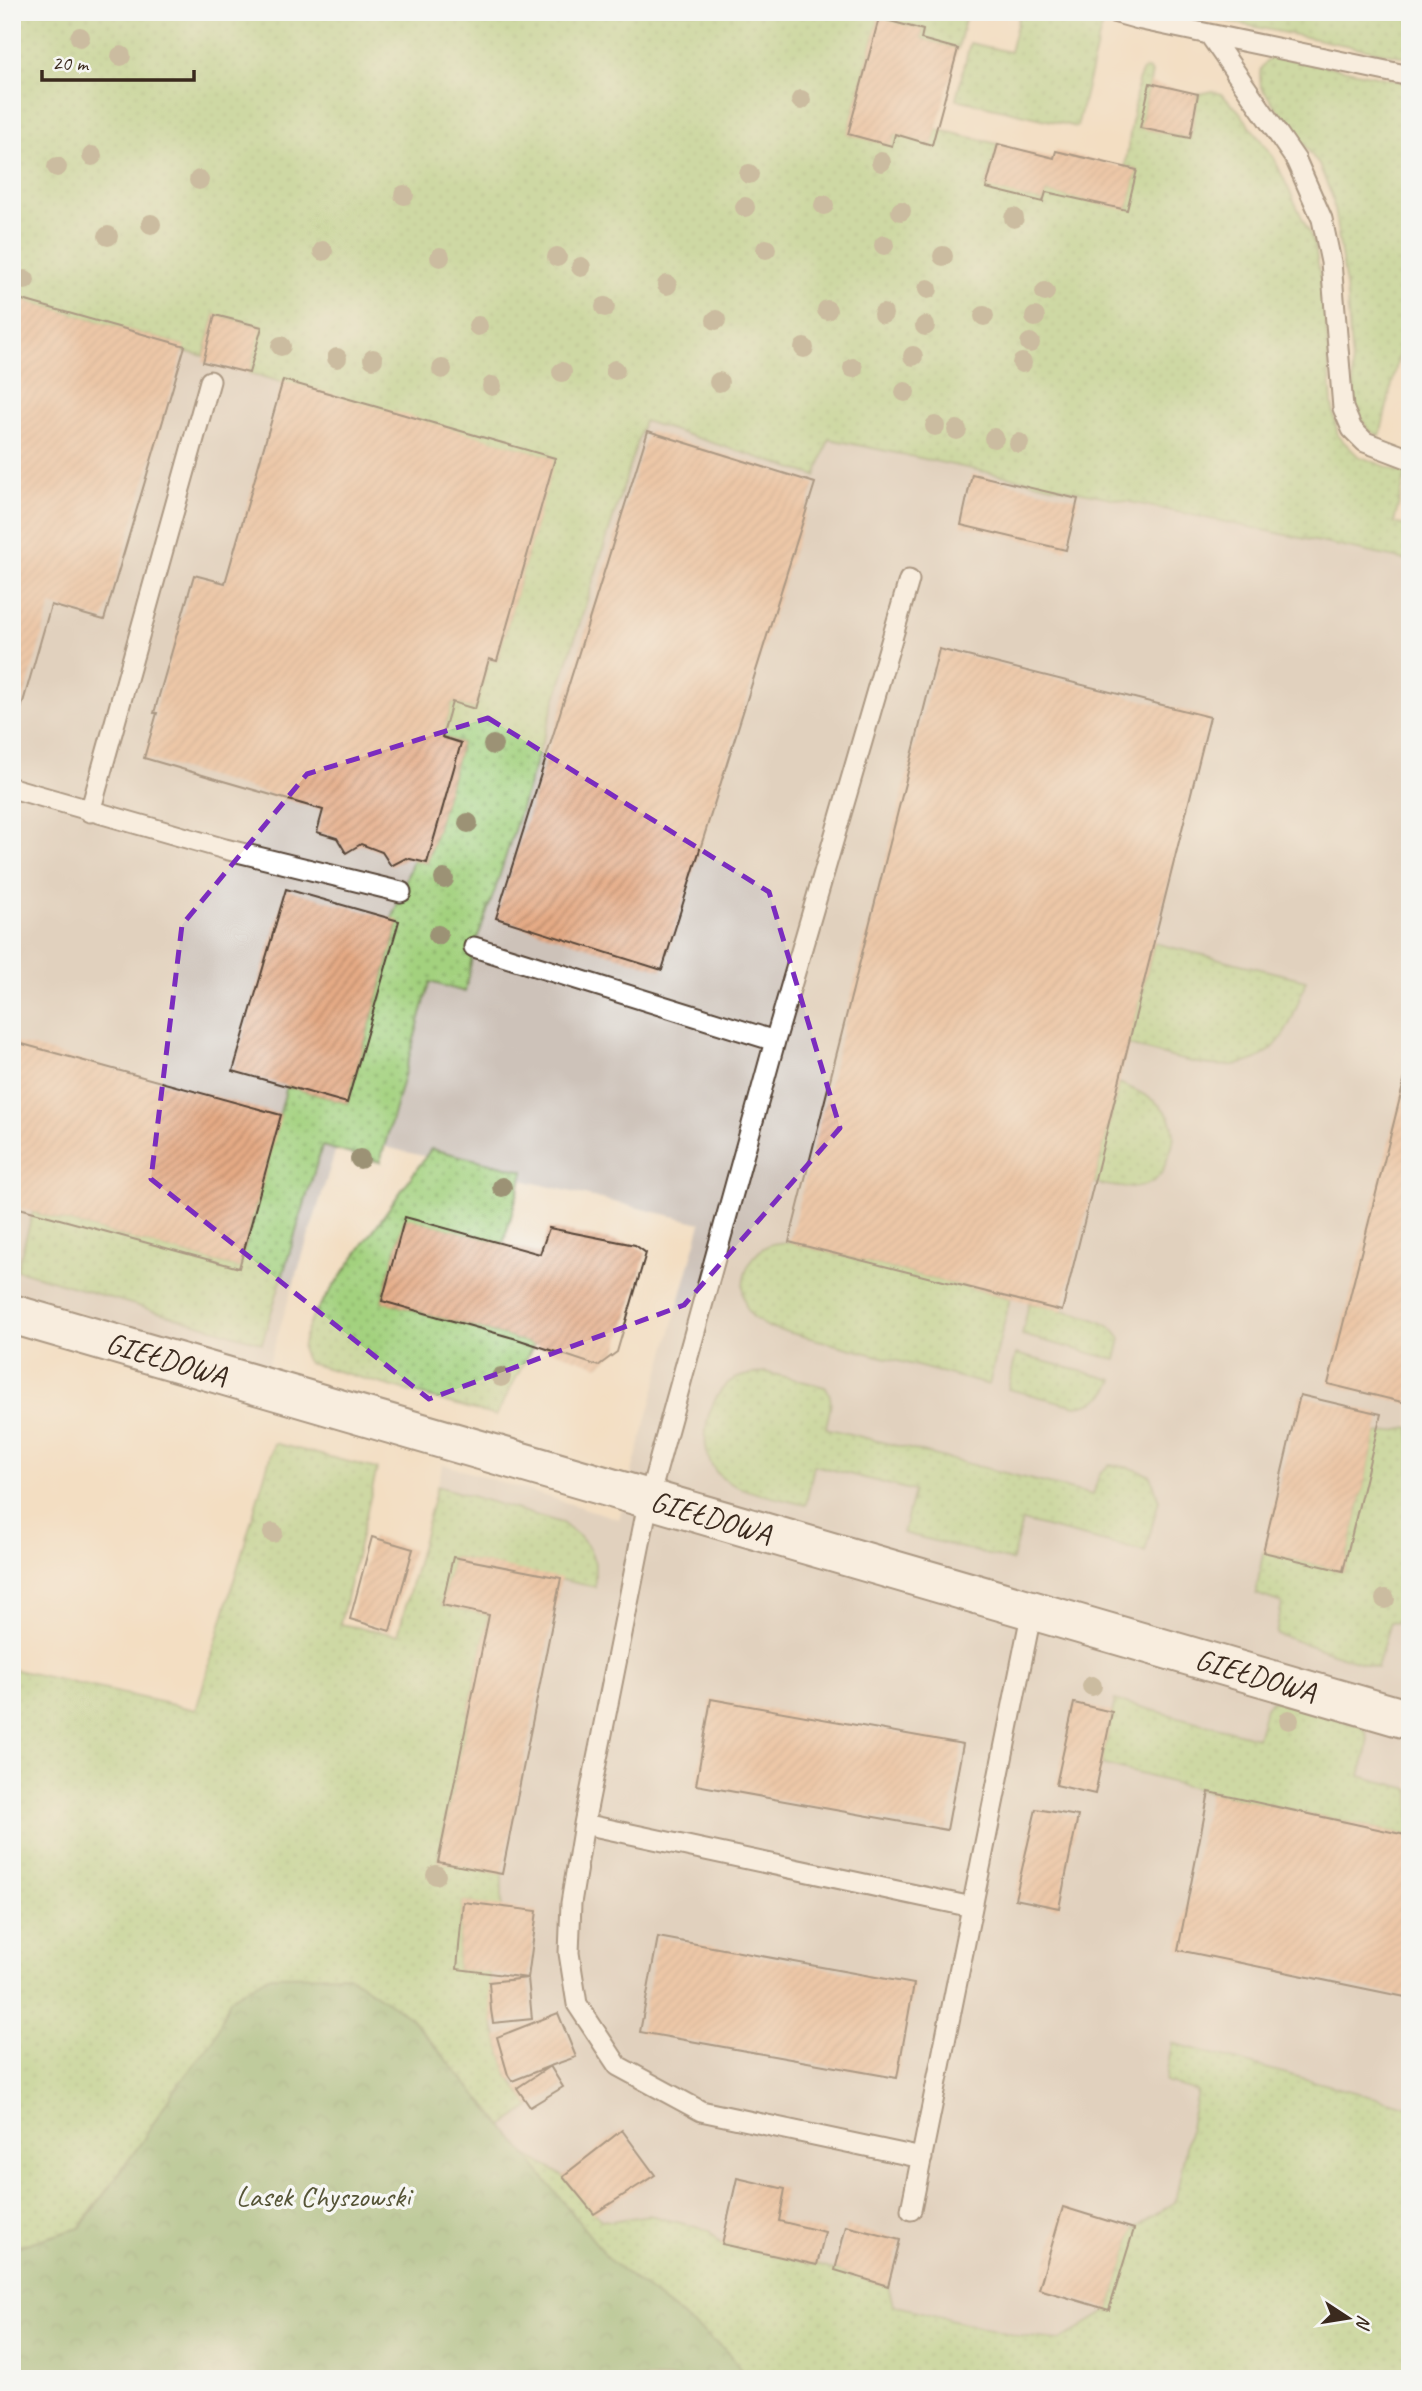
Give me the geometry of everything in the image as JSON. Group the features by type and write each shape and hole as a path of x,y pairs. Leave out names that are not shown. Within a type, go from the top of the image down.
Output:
{"street":[{"name":"GIEŁDOWA","path":"12,1314 1410,1720"}],"lane":[{"path":"1113,12 1410,76"},
{"path":"1209,34 1296,160 1322,219 1331,262 1343,408 1352,429 1365,442 1410,459"},
{"path":"90,812 210,381"},
{"path":"909,580 775,1041 649,1498 584,1824 571,1903 569,1953 577,2004 618,2066 701,2111 922,2158"},
{"path":"12,788 225,849 401,892"},
{"path":"474,947 775,1041"},
{"path":"911,2210 1032,1610"},
{"path":"584,1824 972,1907"}],"highlighted area":[{"path":"488,718 769,892 840,1128 684,1305 429,1399 151,1179 182,925 307,774"}],"shaded area":[{"path":"12,259 1116,501 1410,562 1410,2379 747,2379 729,2353 609,2260 503,2126 410,2017 398,1636 443,1464 619,1519 701,1223 340,1136 266,1372 12,1292"}],"green space":[{"path":"12,12 967,12 958,49 921,39 923,30 879,19 848,134 892,145 895,134 932,144 936,129 998,144 986,187 1043,202 1046,192 1127,209 1137,170 1125,167 1138,81 1143,70 1148,69 1152,73 1140,128 1190,138 1198,94 1212,91 1221,94 1238,110 1274,158 1315,245 1325,307 1332,404 1338,436 1358,456 1406,474 1394,523 1410,527 1410,561 829,439 816,476 644,421 494,893 474,947 465,992 430,982 380,1162 322,1146 262,1343 17,1270 33,1212 239,1268 287,1086 347,1103 399,922 392,919 413,860 427,863 461,743 442,737 452,702 475,709 489,659 497,661 554,458 249,373 261,326 215,315 204,356 183,351 184,346 12,297"},
{"path":"1020,12 1088,12 1102,25 1077,127 956,99 970,43 1010,52"},
{"path":"1216,12 1410,12 1410,58 1235,23 1220,19"},
{"path":"1272,58 1294,59 1410,83 1410,308 1380,436 1368,430 1355,406 1346,286 1332,196 1319,165 1261,87 1260,70"},
{"path":"1154,943 1306,980 1292,1018 1280,1040 1265,1054 1248,1062 1229,1065 1208,1065 1128,1045"},
{"path":"1119,1083 1154,1101 1170,1118 1173,1128 1173,1141 1161,1173 1154,1181 1138,1187 1094,1183"},
{"path":"431,1149 524,1171 503,1244 405,1218 382,1301 534,1344 496,1416 308,1363 303,1352 312,1317"},
{"path":"789,1242 1010,1298 989,1385 768,1327 756,1319 744,1300 747,1269 752,1260 767,1246"},
{"path":"1029,1303 1094,1319 1106,1325 1121,1339 1116,1360 1022,1335"},
{"path":"1016,1354 1114,1380 1099,1399 1076,1406 1008,1389"},
{"path":"765,1372 825,1387 831,1402 826,1428 1093,1495 1099,1475 1109,1465 1136,1469 1151,1476 1159,1500 1145,1552 1022,1521 1012,1561 903,1533 914,1491 814,1465 806,1505 736,1486 717,1473 710,1462 706,1450 707,1422 717,1396 725,1386 744,1376"},
{"path":"1410,1428 1410,1627 1390,1622 1377,1668 1276,1634 1282,1603 1256,1594 1263,1552 1343,1571 1376,1434"},
{"path":"274,1443 377,1469 340,1624 398,1635 437,1486 562,1523 580,1537 589,1548 595,1563 595,1587 453,1557 442,1605 489,1615 438,1861 502,1874 502,1908 463,1902 457,1969 489,1973 493,2023 508,2075 530,2107 503,2126 410,2017 230,1999 214,2039 172,2093 143,2140 79,2228 12,2248 12,1669 196,1710"},
{"path":"1115,1700 1257,1738 1265,1709 1271,1701 1278,1700 1360,1726 1365,1731 1368,1742 1360,1776 1410,1789 1410,1836 1209,1792 1101,1764"},
{"name":"Lasek Chyszowski","path":"348,1975 410,2017 503,2126 609,2260 729,2353 747,2379 12,2379 12,2248 80,2228 143,2140 172,2093 214,2039 230,1999 268,1976"},
{"path":"1172,2043 1410,2107 1410,2379 747,2379 729,2353 609,2260 524,2153 563,2176 601,2220 649,2215 708,2230 722,2244 817,2265 888,2286 893,2305 1018,2336 1060,2340 1109,2310 1134,2229 1175,2202 1197,2091 1165,2082"}],"building":[{"path":"879,18 923,30 921,39 958,49 932,145 895,134 892,146 848,134"},
{"path":"1150,83 1198,94 1190,138 1140,128"},
{"path":"998,144 1054,158 1056,151 1137,170 1127,210 1046,192 1043,202 986,188"},
{"path":"12,297 185,346 104,620 51,605 13,737"},
{"path":"215,315 262,327 249,373 203,362"},
{"path":"283,380 555,458 497,661 489,659 475,709 452,702 442,737 461,743 427,863 406,858 391,866 382,852 361,844 346,853 337,838 317,832 323,810 144,758 157,713 154,713 194,575 225,583"},
{"path":"648,431 815,483 662,970 496,918"},
{"path":"972,474 1078,499 1066,550 961,525"},
{"path":"939,649 1210,717 1062,1311 789,1242"},
{"path":"286,889 399,921 347,1103 233,1071"},
{"path":"15,1042 281,1115 239,1268 12,1206 12,1052"},
{"path":"1410,1062 1410,1404 1328,1384"},
{"path":"405,1217 540,1254 549,1228 635,1245 646,1253 617,1352 598,1366 517,1339 382,1301"},
{"path":"1300,1395 1381,1414 1343,1571 1263,1552"},
{"path":"372,1537 413,1549 390,1631 350,1619"},
{"path":"453,1557 561,1578 502,1874 438,1862 489,1615 442,1605"},
{"path":"711,1699 963,1744 947,1830 696,1785"},
{"path":"1074,1703 1112,1712 1095,1794 1056,1785"},
{"path":"1209,1792 1410,1836 1410,1998 1178,1950"},
{"path":"1036,1809 1078,1816 1059,1908 1015,1899"},
{"path":"463,1902 537,1911 528,1978 457,1969"},
{"path":"658,1937 914,1984 897,2078 640,2032"},
{"path":"528,1978 532,2019 493,2023 489,1982"},
{"path":"558,2013 576,2057 512,2081 497,2037"},
{"path":"550,2066 563,2087 530,2107 517,2088"},
{"path":"622,2130 655,2175 594,2214 563,2176"},
{"path":"737,2178 785,2189 779,2221 825,2232 817,2265 722,2244"},
{"path":"1063,2207 1134,2229 1109,2310 1039,2289"},
{"path":"846,2226 900,2240 888,2286 835,2270"}]}
